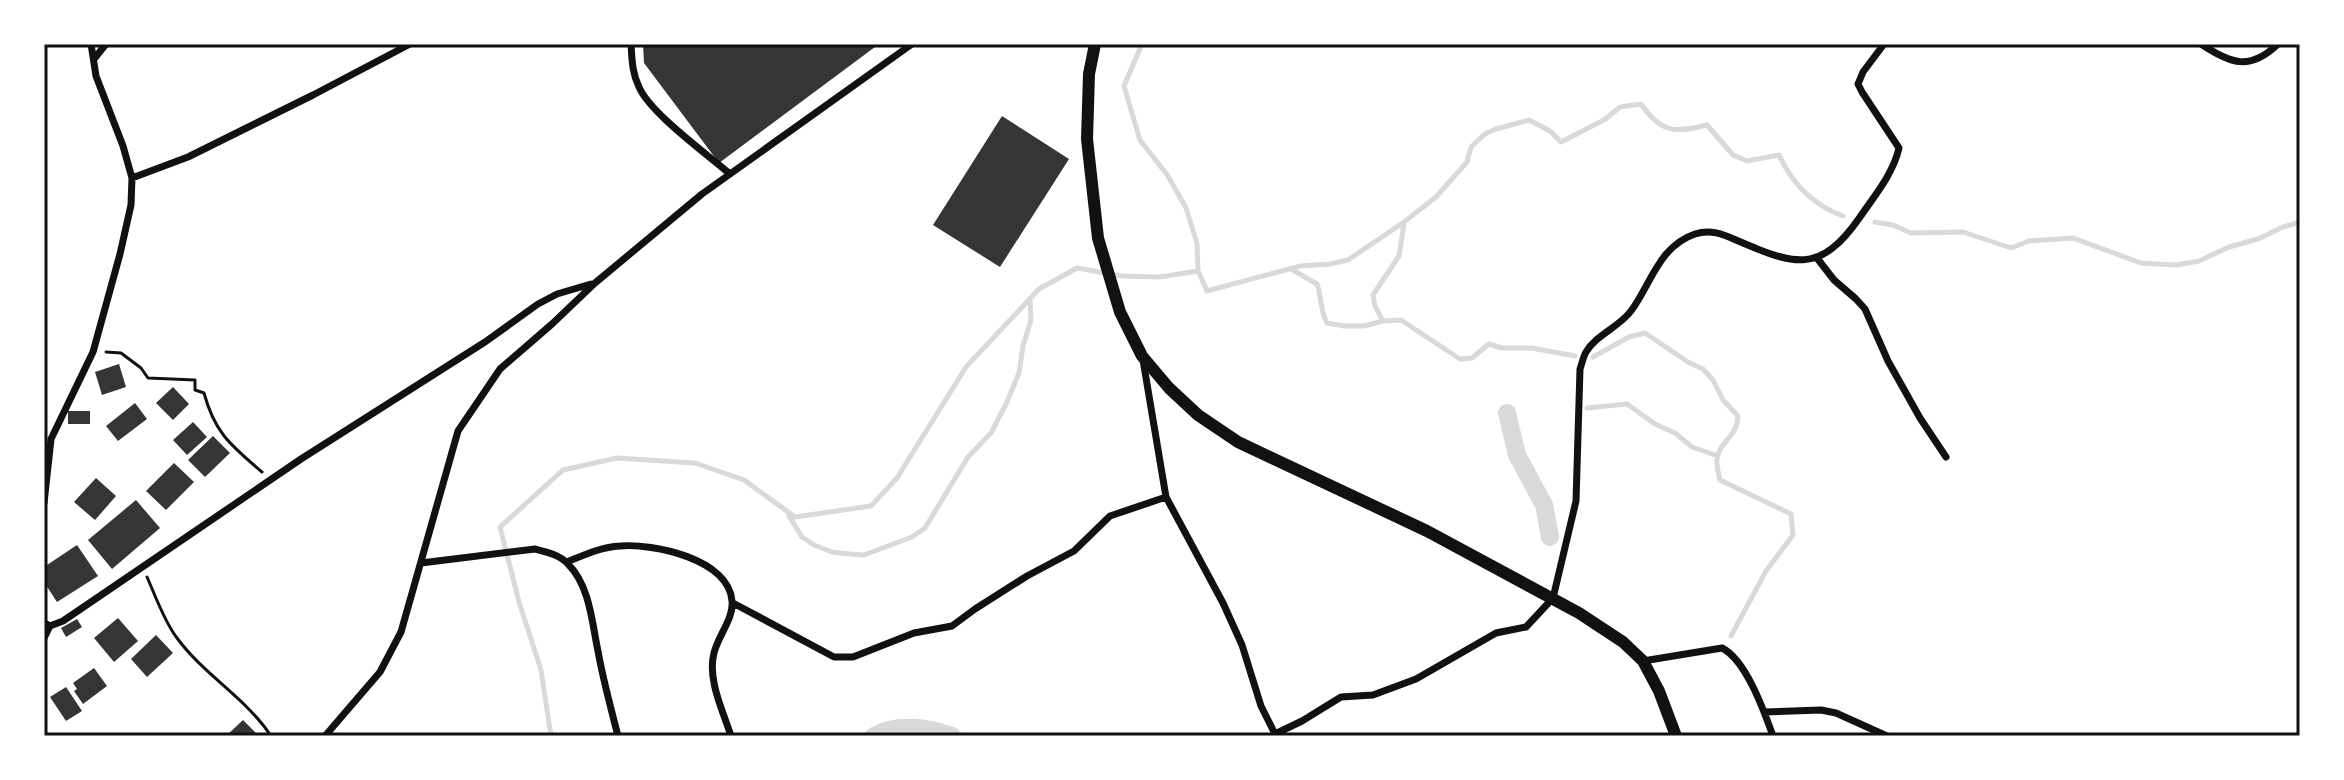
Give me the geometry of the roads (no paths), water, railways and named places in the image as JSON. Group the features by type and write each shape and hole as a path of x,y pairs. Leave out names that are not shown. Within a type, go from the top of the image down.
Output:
{"highway":[{"path":"1095,44 1089,74 1087,139 1098,238 1120,312 1142,356 1169,388 1198,415 1238,442 1427,531 1553,598 1623,642 1643,661 1659,691 1676,736"}],"street":[{"path":"44,503 51,439 93,352 131,205 132,178 96,76 91,44"},
{"path":"94,59 106,44"},
{"path":"132,178 188,157 339,83 410,44"},
{"path":"631,44 632,66 639,90 654,109 730,174"},
{"path":"325,736 380,672 401,632 458,431 500,369 595,283 702,194 912,44"},
{"path":"1142,356 1166,497 1223,603 1242,645 1261,706 1275,734 1341,697 1373,695 1416,679 1496,633 1526,627 1553,598 1576,501 1580,369 1586,351 1625,319 1640,299 1655,269 1673,247 1697,234 1720,233 1772,255 1795,261 1817,258 1834,249 1852,229 1896,162 1899,148 1858,84 1884,44"},
{"path":"2201,44 2222,58 2248,62 2263,58 2278,44"},
{"path":"1817,258 1834,280 1865,309 1888,361 1946,457"},
{"path":"44,638 47,624 63,621 271,479 485,342 538,304 557,294 595,283"},
{"path":"733,603 834,657 853,657 914,633 952,626 1027,576 1074,551 1110,516 1166,497"},
{"path":"567,562 596,550 622,546 668,551 694,559 715,571 728,586 733,603 714,654 713,667 713,680 731,736"},
{"path":"421,563 535,549 567,562 578,577 590,609 618,736"},
{"path":"1643,661 1722,648 1731,653 1740,664 1773,736"},
{"path":"1764,712 1821,710 1836,713 1887,736"}],"waterway":[{"path":"551,736 541,670 519,602 500,527 563,470 617,458 695,463 744,480 795,517 871,506 897,478 966,367 1039,289 1077,268 1122,276 1160,277 1198,271 1197,243 1186,208 1168,176 1140,140 1124,86 1142,44"},
{"path":"1198,271 1207,291 1300,266 1348,260 1436,197 1467,162 1471,147 1485,134 1529,120 1550,131 1561,142 1604,120 1620,107 1641,104 1655,121 1670,128 1677,130 1707,125 1733,155 1747,161 1779,155 1790,175 1805,192 1822,206 1843,216"},
{"path":"1875,222 1911,233 1963,232 2011,248 2029,241 2073,238 2141,263 2176,265 2199,261 2300,222"},
{"path":"1383,321 1373,295 1399,256 1404,224"},
{"path":"1291,269 1317,284 1327,323 1364,326 1401,320 1460,359 1472,358 1489,344 1575,356"},
{"path":"789,516 802,537 814,545 832,552 850,554 864,555 912,537 925,528 968,457 991,433 1007,402 1019,373 1031,320 1030,301"},
{"path":"1593,357 1629,337 1645,333 1703,369 1713,380 1723,400 1738,416 1735,429 1721,447 1717,459 1720,480 1791,514 1793,535 1766,571 1731,636"},
{"path":"1587,408 1627,404 1692,447 1718,456"},
{"path":"1507,413 1517,455 1544,505 1550,537"},
{"path":"874,736 892,729 912,728 952,736"}]}
